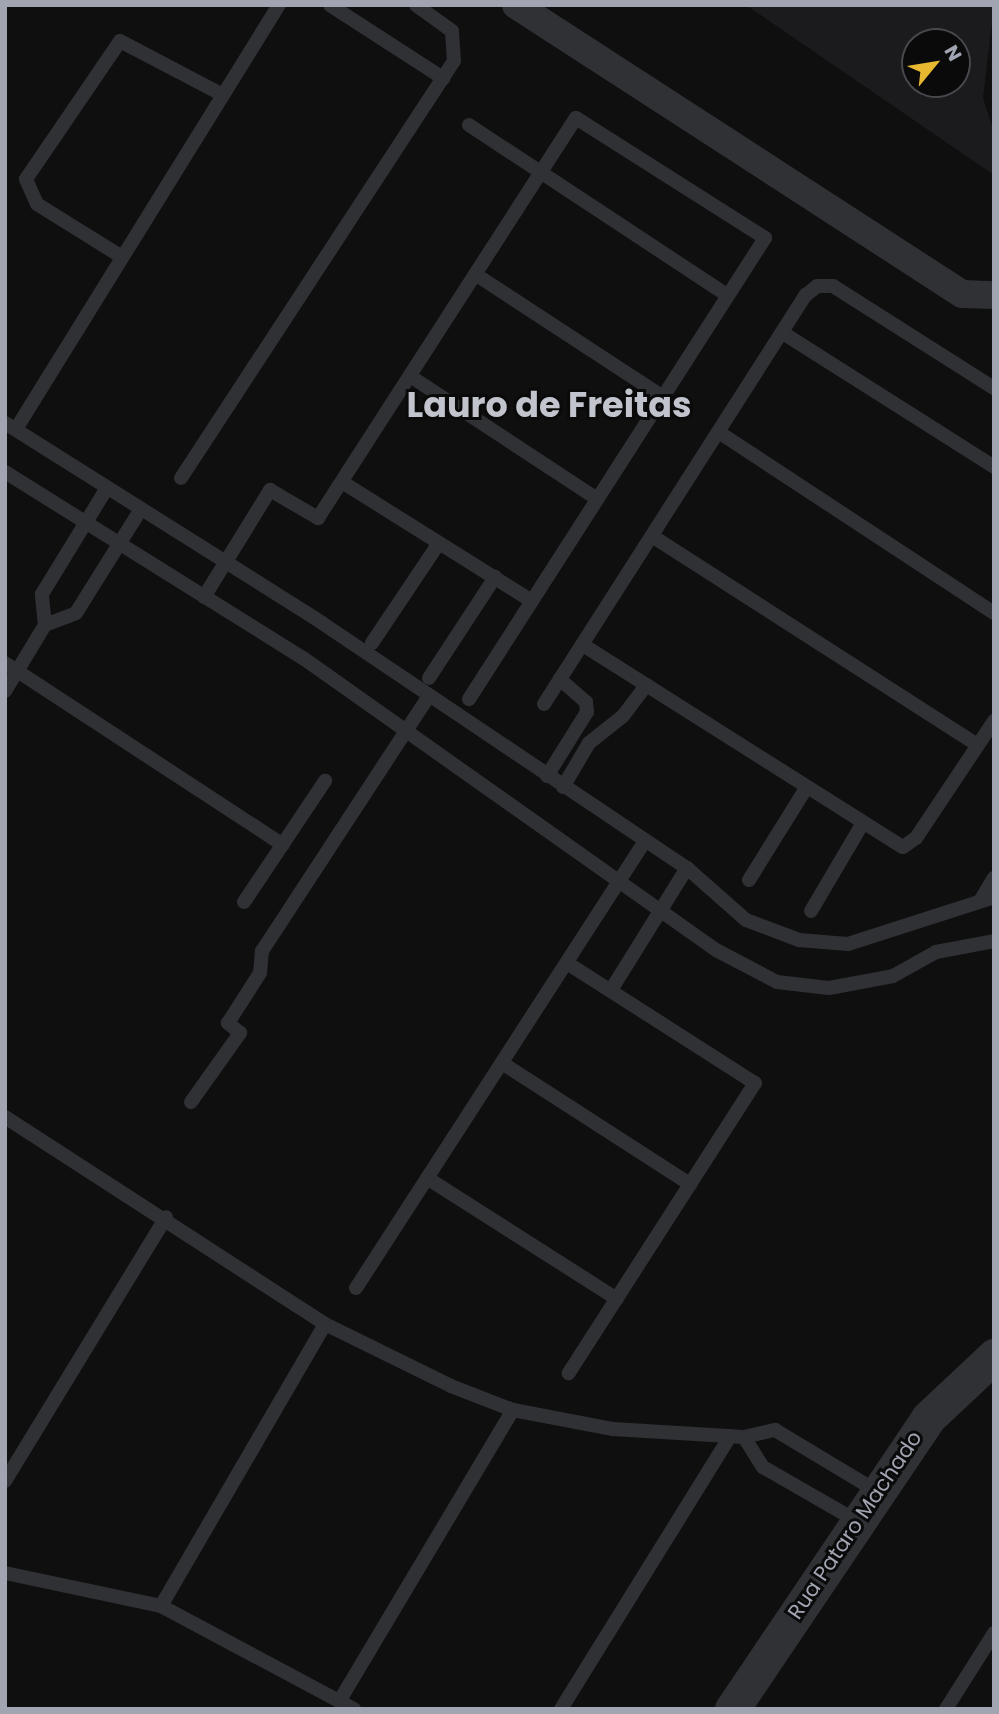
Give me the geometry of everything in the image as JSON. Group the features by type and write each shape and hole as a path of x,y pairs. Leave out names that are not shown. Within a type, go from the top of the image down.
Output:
{"street":[{"path":"516,5 962,294 994,295"},
{"name":"Rua Pataro Machado","path":"732,1709 875,1490 928,1418 994,1356"}],"lane":[{"path":"279,5 122,257 10,426 225,562 687,868 746,920 799,940 848,944 987,899 994,878"},
{"path":"330,5 443,78"},
{"path":"181,478 454,61 455,37 416,5"},
{"path":"122,257 37,204 26,179 120,41 223,95"},
{"path":"204,597 270,490 318,518 576,118 765,238 469,699"},
{"path":"469,125 728,296"},
{"path":"475,274 663,397"},
{"path":"544,704 806,295 833,286 994,388"},
{"path":"783,333 994,467"},
{"path":"410,376 597,499"},
{"path":"720,433 994,613"},
{"path":"5,471 204,597 406,730 716,950 777,982 829,988 893,976 972,941 994,941"},
{"path":"342,482 532,601"},
{"path":"45,625 42,594 107,488"},
{"path":"5,691 11,667 45,625 76,614 141,509"},
{"path":"652,536 978,745"},
{"path":"372,643 439,543"},
{"path":"429,678 495,577"},
{"path":"583,645 894,845 909,843 994,721"},
{"path":"11,667 283,845"},
{"path":"547,776 587,712 586,702 560,679"},
{"path":"563,787 589,743 623,716 646,685"},
{"path":"191,1102 240,1032 228,1023 260,973 262,951 429,696"},
{"path":"244,902 325,781"},
{"path":"750,880 805,790"},
{"path":"811,911 861,826"},
{"path":"356,1288 645,841"},
{"path":"611,990 687,868"},
{"path":"567,963 755,1083 569,1373"},
{"path":"502,1063 691,1184"},
{"path":"5,1117 166,1217 325,1324 513,1410 614,1429 737,1436 775,1430 790,1434 875,1490"},
{"path":"427,1178 617,1298"},
{"path":"5,1481 166,1217"},
{"path":"161,1605 325,1324"},
{"path":"340,1700 513,1410"},
{"path":"737,1436 763,1467 855,1520"},
{"path":"561,1709 737,1436"},
{"path":"5,1573 161,1605 354,1709"},
{"path":"946,1709 994,1633"}],"shaded area":[{"path":"746,5 994,5 983,98 994,132 994,175"}],"district":[{"name":"Lauro de Freitas","path":"549,405"}]}
